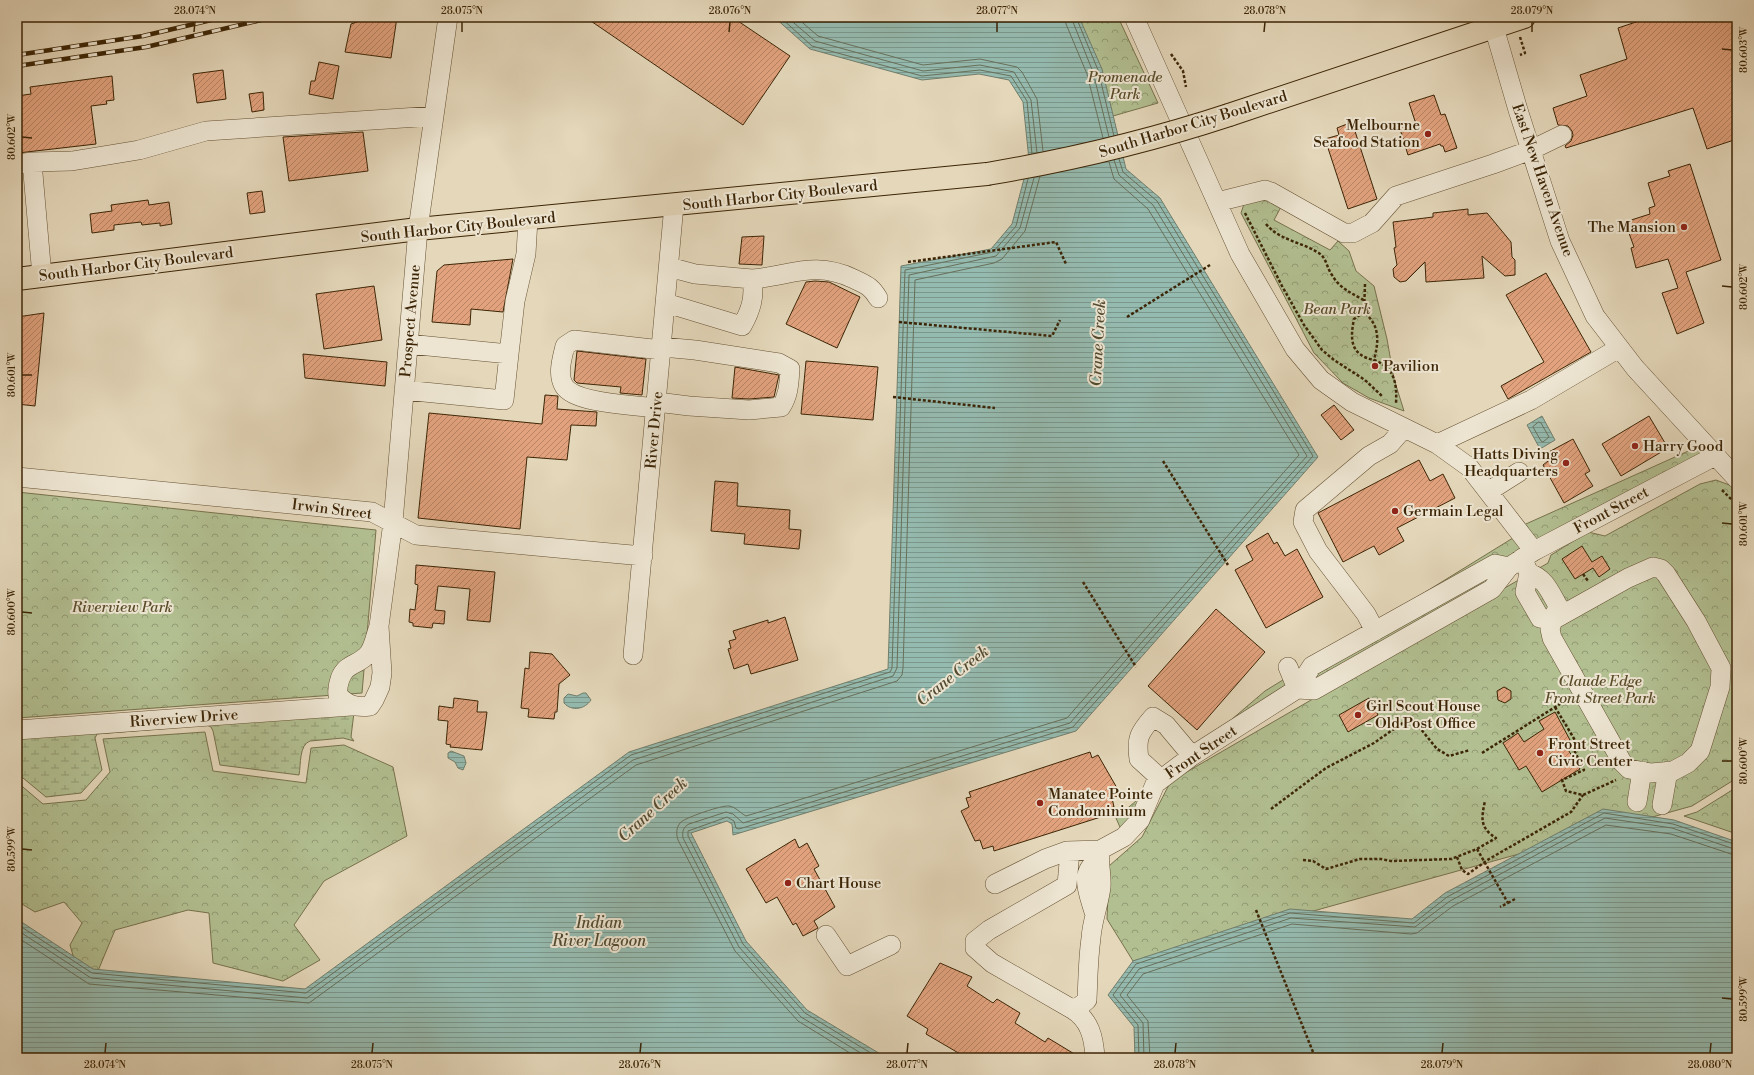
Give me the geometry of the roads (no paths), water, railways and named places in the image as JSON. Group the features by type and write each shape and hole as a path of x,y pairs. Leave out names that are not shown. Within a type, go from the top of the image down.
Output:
{"main road":[{"name":"South Harbor City Boulevard","path":"17,279 418,229 987,174 1051,163 1172,134 1493,22 1524,17"}],"street":[{"name":"Prospect Avenue","path":"379,626 370,652 359,662 350,665 343,671 339,682 338,695 351,706 360,708 370,706 380,687 382,673 379,626 392,522 418,229 448,17"},
{"path":"1134,17 1240,254 1295,349 1321,380 1352,402 1437,444 1469,466 1489,492 1523,562 1525,592 1540,618 1553,629 1600,723 1622,762 1629,769 1651,773 1673,771 1688,763 1700,751 1720,687 1721,668 1696,621 1666,574 1661,569 1653,567 1628,578 1553,629"},
{"name":"East New Haven Avenue","path":"1493,22 1560,241 1595,316 1634,368 1737,479"},
{"path":"42,276 25,163 72,161 139,150 206,131 434,116"},
{"path":"1217,202 1265,190 1344,233 1353,233 1372,223 1396,196 1494,164 1531,150 1562,135"},
{"name":"River Drive","path":"633,655 657,405 674,205"},
{"path":"404,390 504,400 515,301 526,254 528,219"},
{"path":"669,267 694,274 752,279 764,278 799,270 823,269 846,275 871,288 878,298"},
{"path":"666,304 742,326 751,310 754,290 752,279"},
{"path":"574,340 702,351 779,364 790,369 786,400 781,407 750,410 657,405 595,401 571,394 564,385 560,368 565,346 574,340"},
{"path":"408,344 509,354"},
{"path":"1437,444 1531,400 1619,348"},
{"path":"1382,651 1374,632 1354,598 1318,551 1304,522 1305,510 1369,456 1390,444 1404,428"},
{"name":"Front Street","path":"1297,689 1314,690 1492,589 1523,562 1715,456"},
{"path":"1489,492 1519,472"},
{"name":"Irwin Street","path":"17,477 372,512 416,536 643,556"},
{"name":"Front Street","path":"995,884 1045,859 1070,851 1099,856 1124,836 1140,820 1155,784 1192,756 1297,689 1312,666 1495,564 1523,562"},
{"path":"1288,667 1297,689"},
{"name":"Riverview Drive","path":"17,730 351,706"},
{"path":"1161,779 1139,759 1137,746 1142,730 1153,717 1166,725 1192,756"},
{"path":"1637,802 1642,771"},
{"path":"1662,805 1668,771"},
{"path":"1070,851 1067,885 989,930 975,941 975,948 992,963 1079,1004"},
{"path":"1095,1058 1090,1028 1081,1014 1079,1004 1094,913 1100,896 1102,875 1099,856"},
{"path":"826,935 847,966 891,944"}],"water":[{"path":"774,17 1079,17 1102,69 1126,169 1160,198 1318,457 1076,731 733,835 732,824 727,821 691,833 746,941 807,1010 887,1058 17,1058 17,919 93,969 305,989 629,752 888,669 901,266 991,249 1012,224 1029,160 1023,102 1009,80 979,74 922,80 810,49"},
{"path":"1542,416 1555,440 1540,449 1527,425"},
{"path":"586,693 591,700 585,706 571,708 564,703 564,698 568,694 577,696"},
{"path":"451,751 464,756 466,763 463,770 458,768 455,762 448,758 448,753"},
{"path":"1603,809 1674,820 1737,842 1737,1058 1135,1058 1134,1027 1108,995 1133,961 1290,909 1412,919 1445,893"}],"railway":[{"path":"17,55 143,36 224,17"},
{"path":"17,66 146,47 274,17"}],"place":[{"name":"Melbourne Seafood Station","path":"1428,134"},
{"name":"The Mansion","path":"1684,227"},
{"name":"Pavilion","path":"1375,366"},
{"name":"Harry Good","path":"1635,446"},
{"name":"Hatts Diving Headquarters","path":"1566,463"},
{"name":"Germain Legal","path":"1395,511"},
{"name":"Girl Scout House - Old Post Office","path":"1358,715"},
{"name":"Front Street Civic Center","path":"1540,753"},
{"name":"Manatee Pointe Condominium","path":"1040,803"},
{"name":"Chart House","path":"788,883"}],"park label":[{"name":"Promenade Park","path":"1125,86"},
{"name":"Bean Park","path":"1337,309"},
{"name":"Riverview Park","path":"122,607"},
{"name":"Claude Edge Front Street Park","path":"1600,690"}],"water label":[{"name":"Crane Creek","path":"1097,343"},
{"name":"Crane Creek","path":"952,675"},
{"name":"Crane Creek","path":"652,809"},
{"name":"Indian River Lagoon","path":"599,931"}]}
